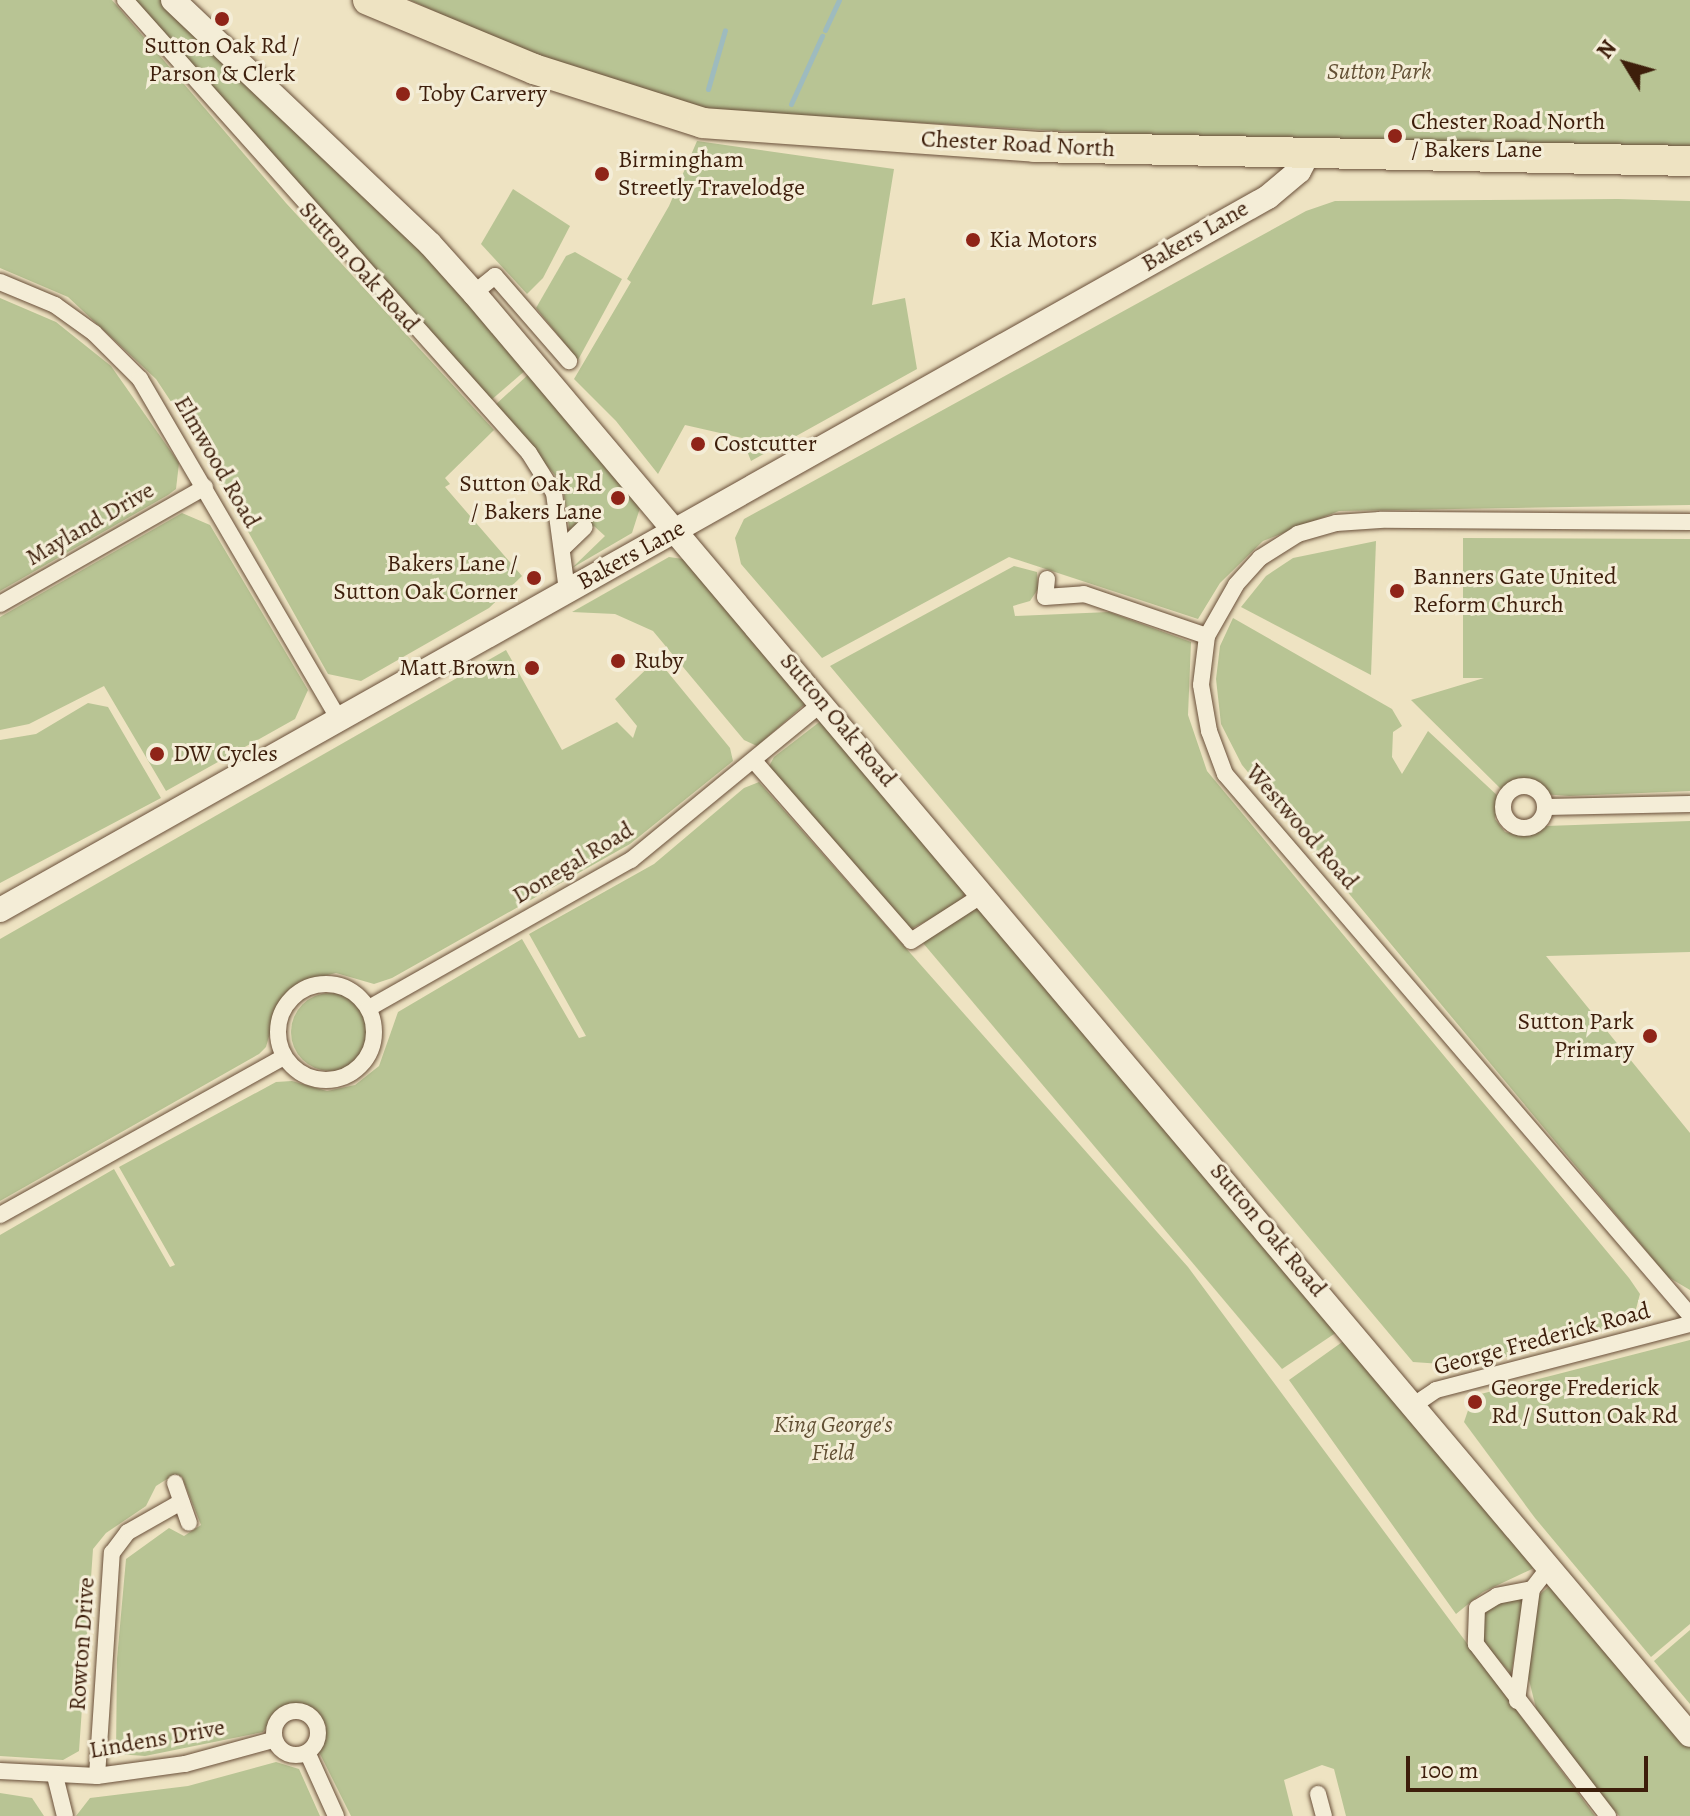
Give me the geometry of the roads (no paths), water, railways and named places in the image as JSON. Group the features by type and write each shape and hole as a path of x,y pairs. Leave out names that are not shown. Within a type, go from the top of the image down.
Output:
{"highway":[{"name":"Chester Road North","path":"368,0 544,73 703,123 1034,147 1294,155 1690,161"}],"main road":[{"name":"Sutton Oak Road","path":"173,0 430,244 474,293 677,529 1351,1329 1411,1407 1547,1570 1690,1735"},
{"name":"Bakers Lane","path":"0,910 1261,198 1293,178 1294,155"}],"street":[{"name":"Sutton Oak Road","path":"125,0 529,453 554,493 567,590"},
{"path":"474,293 495,276 569,361"},
{"name":"Elmwood Road","path":"0,282 55,305 122,360 140,379 339,719"},
{"path":"535,365 557,345"},
{"name":"Mayland Drive","path":"0,604 205,487"},
{"name":"Westwood Road","path":"1690,522 1336,523 1298,534 1260,558 1236,585 1207,636 1201,685 1209,731 1225,774 1690,1315"},
{"path":"563,548 585,527"},
{"path":"1047,579 1038,599 1084,594 1207,636"},
{"name":"Donegal Road","path":"369,1008 631,860 755,762 822,703"},
{"path":"755,762 911,941 984,894"},
{"path":"1546,807 1690,804"},
{"path":"341,985 369,1008 374,1044 359,1069 343,1078 312,1079 284,1057 277,1035 281,1013 303,989 341,985"},
{"path":"0,1215 284,1057"},
{"name":"George Frederick Road","path":"1411,1407 1436,1390 1690,1324"},
{"path":"175,1483 189,1523"},
{"name":"Rowton Drive","path":"97,1776 112,1553 128,1532 181,1502"},
{"path":"1517,1701 1532,1589 1547,1570"},
{"path":"1532,1589 1497,1596 1477,1608 1473,1625 1476,1644 1608,1816"},
{"path":"308,1754 283,1752 273,1740 278,1719 292,1709 308,1714 318,1729 308,1754 336,1816"},
{"name":"Lindens Drive","path":"0,1771 97,1776 185,1764 273,1740"},
{"path":"55,1776 65,1816"},
{"path":"1318,1794 1324,1816"}],"waterway":[{"path":"825,30 839,0"},
{"path":"708,89 725,30"},
{"path":"791,104 822,36"}],"place":[{"name":"Sutton Oak Rd / Parson & Clerk","path":"222,19"},
{"name":"Toby Carvery","path":"403,94"},
{"name":"Chester Road North / Bakers Lane","path":"1395,136"},
{"name":"Birmingham Streetly Travelodge","path":"602,174"},
{"name":"Kia Motors","path":"973,240"},
{"name":"Costcutter","path":"698,444"},
{"name":"Sutton Oak Rd / Bakers Lane","path":"618,498"},
{"name":"Bakers Lane / Sutton Oak Corner","path":"534,578"},
{"name":"Banners Gate United Reform Church","path":"1397,591"},
{"name":"Ruby","path":"618,661"},
{"name":"Matt Brown","path":"532,668"},
{"name":"DW Cycles","path":"157,754"},
{"name":"Sutton Park Primary","path":"1650,1036"},
{"name":"George Frederick Rd / Sutton Oak Rd","path":"1475,1402"}],"park label":[{"name":"Sutton Park","path":"1379,72"},
{"name":"King George's Field","path":"833,1439"}]}
